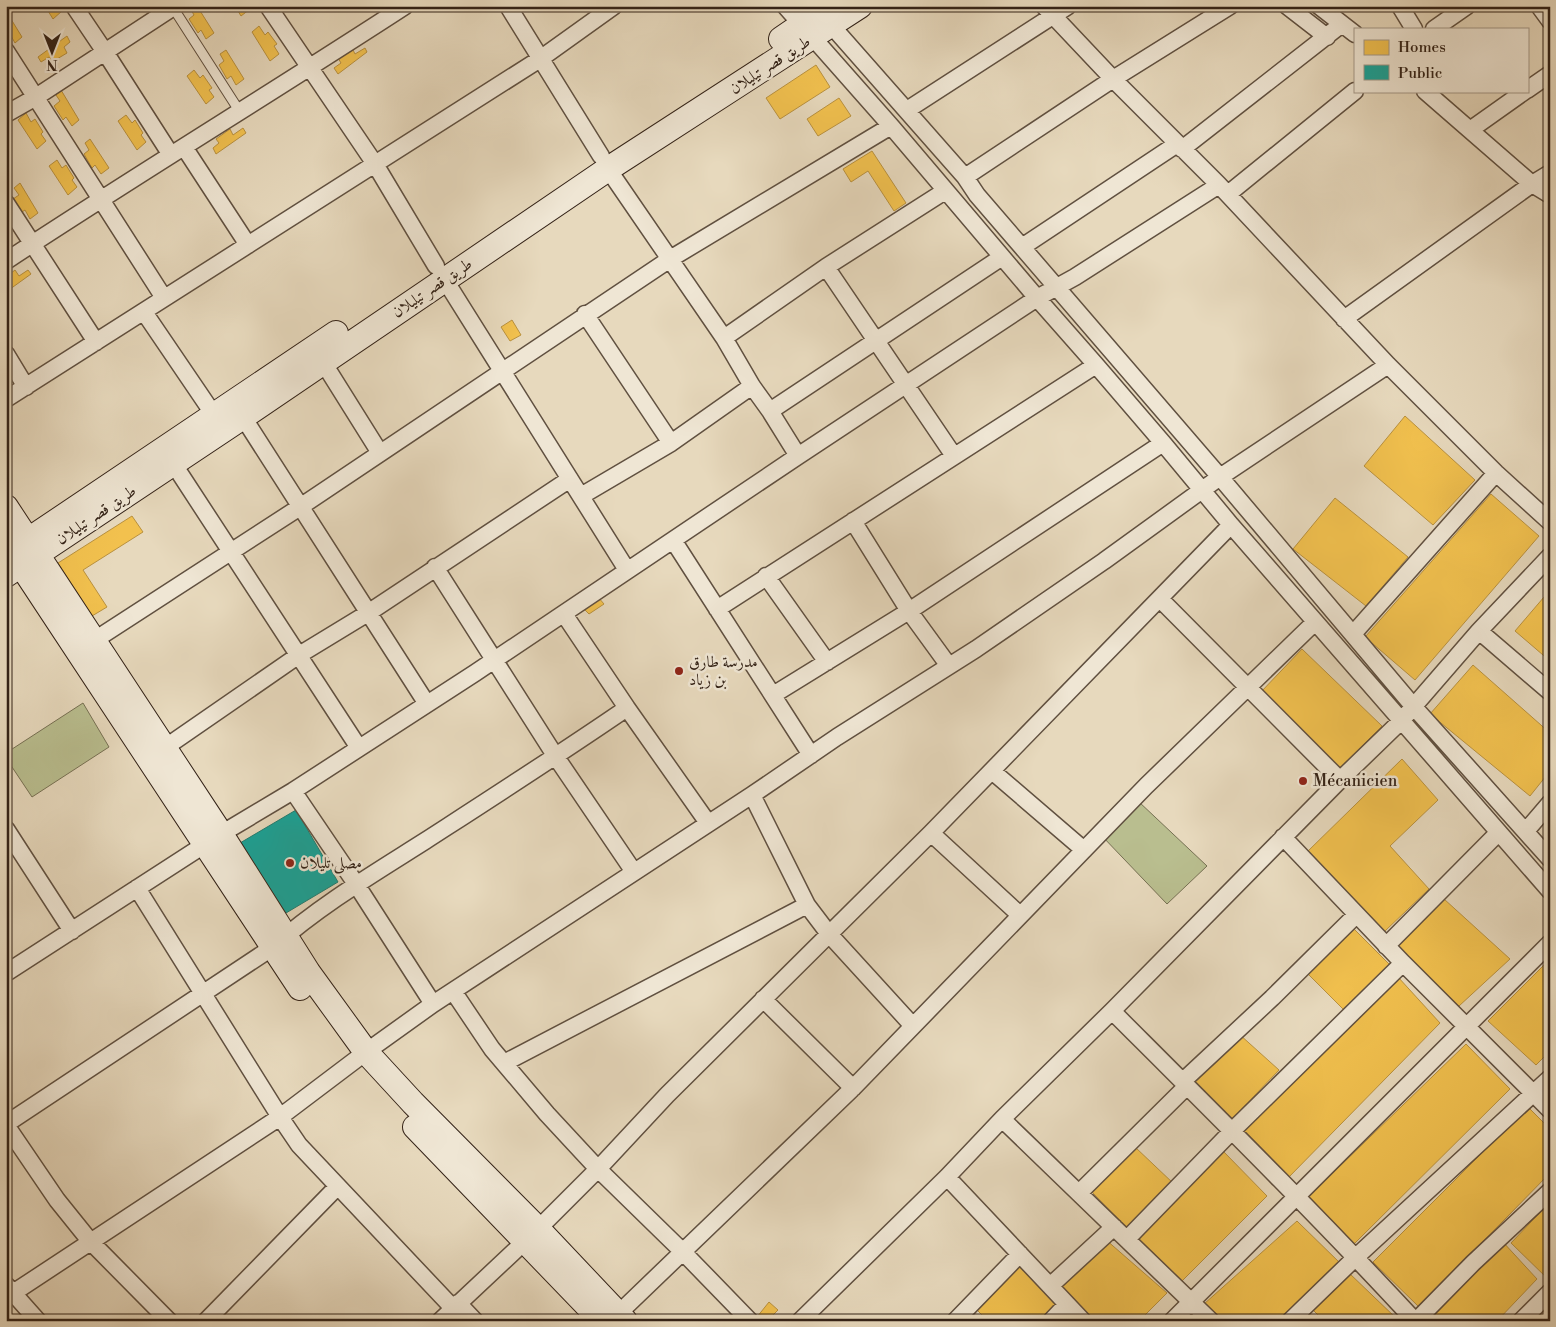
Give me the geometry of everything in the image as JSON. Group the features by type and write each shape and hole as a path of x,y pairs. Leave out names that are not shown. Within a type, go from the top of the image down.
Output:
{"main road":[{"name":"طريق قصر تيليلان","path":"17,555 214,415 440,273 818,19 860,6"},
{"name":"طريق قصر تيليلان","path":"17,555 173,463 243,417 323,362 440,273"},
{"path":"6,507 17,555 163,748 213,839"},
{"path":"86,646 279,941 326,1025 360,1056 476,1192 531,1235 615,1319"}],"street":[{"path":"74,6 105,52 248,245"},
{"path":"268,6 375,164 440,273 627,570"},
{"path":"508,6 604,162 724,338 752,386 798,456"},
{"path":"6,399 540,59 614,6"},
{"path":"785,6 818,19 907,110 1022,247 1220,476 1414,707 1550,858"},
{"path":"907,110 1049,11 1068,6"},
{"path":"965,177 1113,79 1230,6"},
{"path":"1287,6 1327,37"},
{"path":"1319,6 1348,29"},
{"path":"1400,6 1413,28"},
{"path":"1435,28 1467,6"},
{"path":"1539,6 1550,21"},
{"path":"6,114 36,97 173,7"},
{"path":"6,261 310,68 395,9"},
{"path":"1049,11 1113,79 1224,190 1388,365 1496,473 1550,522"},
{"path":"818,19 891,126 945,191 1163,442 1231,525 1401,722 1550,891"},
{"path":"1022,247 1180,146 1327,37 1348,29"},
{"path":"6,52 164,298"},
{"path":"1528,90 1550,74"},
{"path":"6,974 213,839 293,791 427,704 1037,298 1224,190 1354,92"},
{"path":"1426,92 1532,184 1550,194"},
{"path":"1470,130 1525,92"},
{"path":"86,646 300,507 585,314 670,259 891,126"},
{"path":"1344,319 1550,173"},
{"path":"724,338 826,267 945,191"},
{"path":"6,203 96,342"},
{"path":"770,411 1002,257"},
{"path":"826,267 954,456"},
{"path":"144,312 214,415"},
{"path":"585,314 671,442"},
{"path":"6,354 26,387"},
{"path":"323,362 380,452"},
{"path":"717,609 1096,365"},
{"path":"38,1321 10,1289 90,1241 280,1117 360,1056 433,1004 752,795 811,754 949,666 1104,561 1220,476 1388,365"},
{"path":"581,496 671,442 752,386"},
{"path":"243,417 427,704"},
{"path":"773,695 909,611 1163,442"},
{"path":"173,463 359,748"},
{"path":"1354,634 1496,473"},
{"path":"163,748 299,655 368,612 570,479"},
{"path":"852,521 909,611 949,666"},
{"path":"440,1321 598,1169 667,1095 932,833 1231,525"},
{"path":"673,540 811,754"},
{"path":"800,1321 947,1177 1002,1119 1112,1011 1340,780 1401,722 1479,631 1550,556"},
{"path":"435,567 556,757 634,872"},
{"path":"766,576 827,662"},
{"path":"1160,599 1340,780"},
{"path":"564,614 708,823"},
{"path":"615,1319 682,1251 853,1088 1146,786 1315,622"},
{"path":"1479,631 1550,692"},
{"path":"168,1321 90,1241 57,1200 6,1124 279,941 356,884 556,757 627,708"},
{"path":"992,771 1084,850"},
{"path":"293,791 356,884 433,1004"},
{"path":"752,795 807,905 829,934 913,1026"},
{"path":"1526,831 1550,803"},
{"path":"6,829 11,848 72,931"},
{"path":"932,833 1020,916"},
{"path":"1386,946 1498,833"},
{"path":"1283,837 1386,946 1550,1110"},
{"path":"137,888 280,1117 300,1145 338,1187 455,1305 475,1321"},
{"path":"504,1064 807,905"},
{"path":"1079,1193 1185,1084 1356,914"},
{"path":"1172,1321 1550,943"},
{"path":"1127,1239 1232,1131 1403,963"},
{"path":"453,991 492,1049 547,1114 598,1169 750,1321"},
{"path":"763,999 853,1088"},
{"path":"1112,1011 1356,1257 1416,1321 1550,1191"},
{"path":"1290,1321 1356,1257 1550,1078"},
{"path":"1002,1119 1211,1321"},
{"path":"947,1177 1083,1321"},
{"path":"206,1321 338,1187"},
{"path":"1050,1286 1114,1227"},
{"path":"955,1321 1020,1254"},
{"path":"1521,1321 1550,1292"},
{"path":"1051,1321 1067,1304"}],"lane":[{"path":"173,7 240,112"}],"green space":[{"path":"83,703 109,747 32,797 6,758 6,753"},
{"path":"1138,801 1207,866 1167,904 1101,835"}],"building: Homes":[{"path":"45,6 59,6 62,11 53,19"},
{"path":"197,6 214,33 206,39 201,30 198,33 189,19 194,15 190,8"},
{"path":"235,6 249,6 250,9 241,16"},
{"path":"6,11 22,37 15,43 10,34 6,37"},
{"path":"259,26 265,35 268,32 277,44 274,46 279,54 270,61 252,32"},
{"path":"67,36 70,42 64,47 67,53 52,62 49,57 41,62 38,57"},
{"path":"352,48 355,54 365,48 367,52 338,74 334,68 341,63 338,58"},
{"path":"226,50 244,79 236,85 231,76 227,79 219,65 224,61 220,54"},
{"path":"816,65 830,87 780,119 766,98"},
{"path":"194,70 200,78 203,75 212,88 209,90 214,97 206,104 187,76"},
{"path":"61,90 79,120 72,126 66,117 63,120 54,106 60,101 56,95"},
{"path":"839,98 851,116 818,136 807,119"},
{"path":"26,113 31,122 35,119 46,141 37,149 18,120"},
{"path":"126,115 132,123 135,120 146,142 137,150 118,121"},
{"path":"243,128 246,133 216,154 213,148 219,143 216,139 230,129 233,135"},
{"path":"90,139 109,168 101,174 95,165 92,168 84,154 89,150 85,143"},
{"path":"872,151 906,203 894,211 868,171 851,182 843,169"},
{"path":"57,160 62,168 66,165 77,187 68,195 49,166"},
{"path":"20,183 38,213 30,219 25,210 22,212 13,199 19,195 14,188"},
{"path":"15,270 19,276 28,270 31,274 6,292 6,277"},
{"path":"512,320 521,335 510,341 501,327"},
{"path":"1405,416 1475,480 1433,525 1364,466"},
{"path":"1491,494 1539,536 1415,680 1365,637"},
{"path":"1335,498 1408,557 1366,606 1293,549"},
{"path":"132,516 143,532 83,570 107,607 92,616 58,563"},
{"path":"1550,590 1550,661 1515,631"},
{"path":"598,597 604,604 589,614 584,609"},
{"path":"1302,649 1382,726 1337,771 1260,693"},
{"path":"1473,665 1550,733 1550,771 1530,796 1430,714"},
{"path":"1402,759 1438,800 1390,846 1429,889 1385,931 1306,853"},
{"path":"1444,899 1510,959 1459,1006 1396,946"},
{"path":"1352,927 1390,965 1345,1011 1305,971"},
{"path":"1550,959 1550,1051 1536,1065 1488,1021"},
{"path":"1398,977 1440,1023 1287,1179 1241,1133"},
{"path":"1239,1034 1279,1070 1230,1121 1191,1081"},
{"path":"1466,1044 1510,1089 1354,1244 1307,1198"},
{"path":"1528,1107 1550,1129 1550,1173 1419,1307 1373,1262"},
{"path":"1135,1147 1174,1184 1127,1228 1090,1190"},
{"path":"1223,1151 1267,1196 1180,1283 1134,1236"},
{"path":"1550,1202 1550,1279 1549,1280 1511,1243"},
{"path":"1297,1221 1341,1264 1285,1321 1221,1321 1204,1304"},
{"path":"1105,1239 1167,1293 1139,1321 1094,1321 1058,1285"},
{"path":"1502,1241 1537,1279 1497,1321 1425,1321"},
{"path":"1021,1263 1058,1301 1038,1321 988,1321 976,1309"},
{"path":"1348,1272 1397,1319 1395,1321 1324,1321 1312,1309"},
{"path":"769,1302 778,1310 767,1321 762,1321 757,1317"}],"building: Public":[{"name":"مصلى تليلان","path":"296,810 338,882 286,913 240,843"}],"place":[{"name":"مدرسة طارق بن زياد","path":"679,671"},
{"name":"Mécanicien","path":"1303,781"},
{"name":"مصلى تليلان","path":"290,863"}]}
